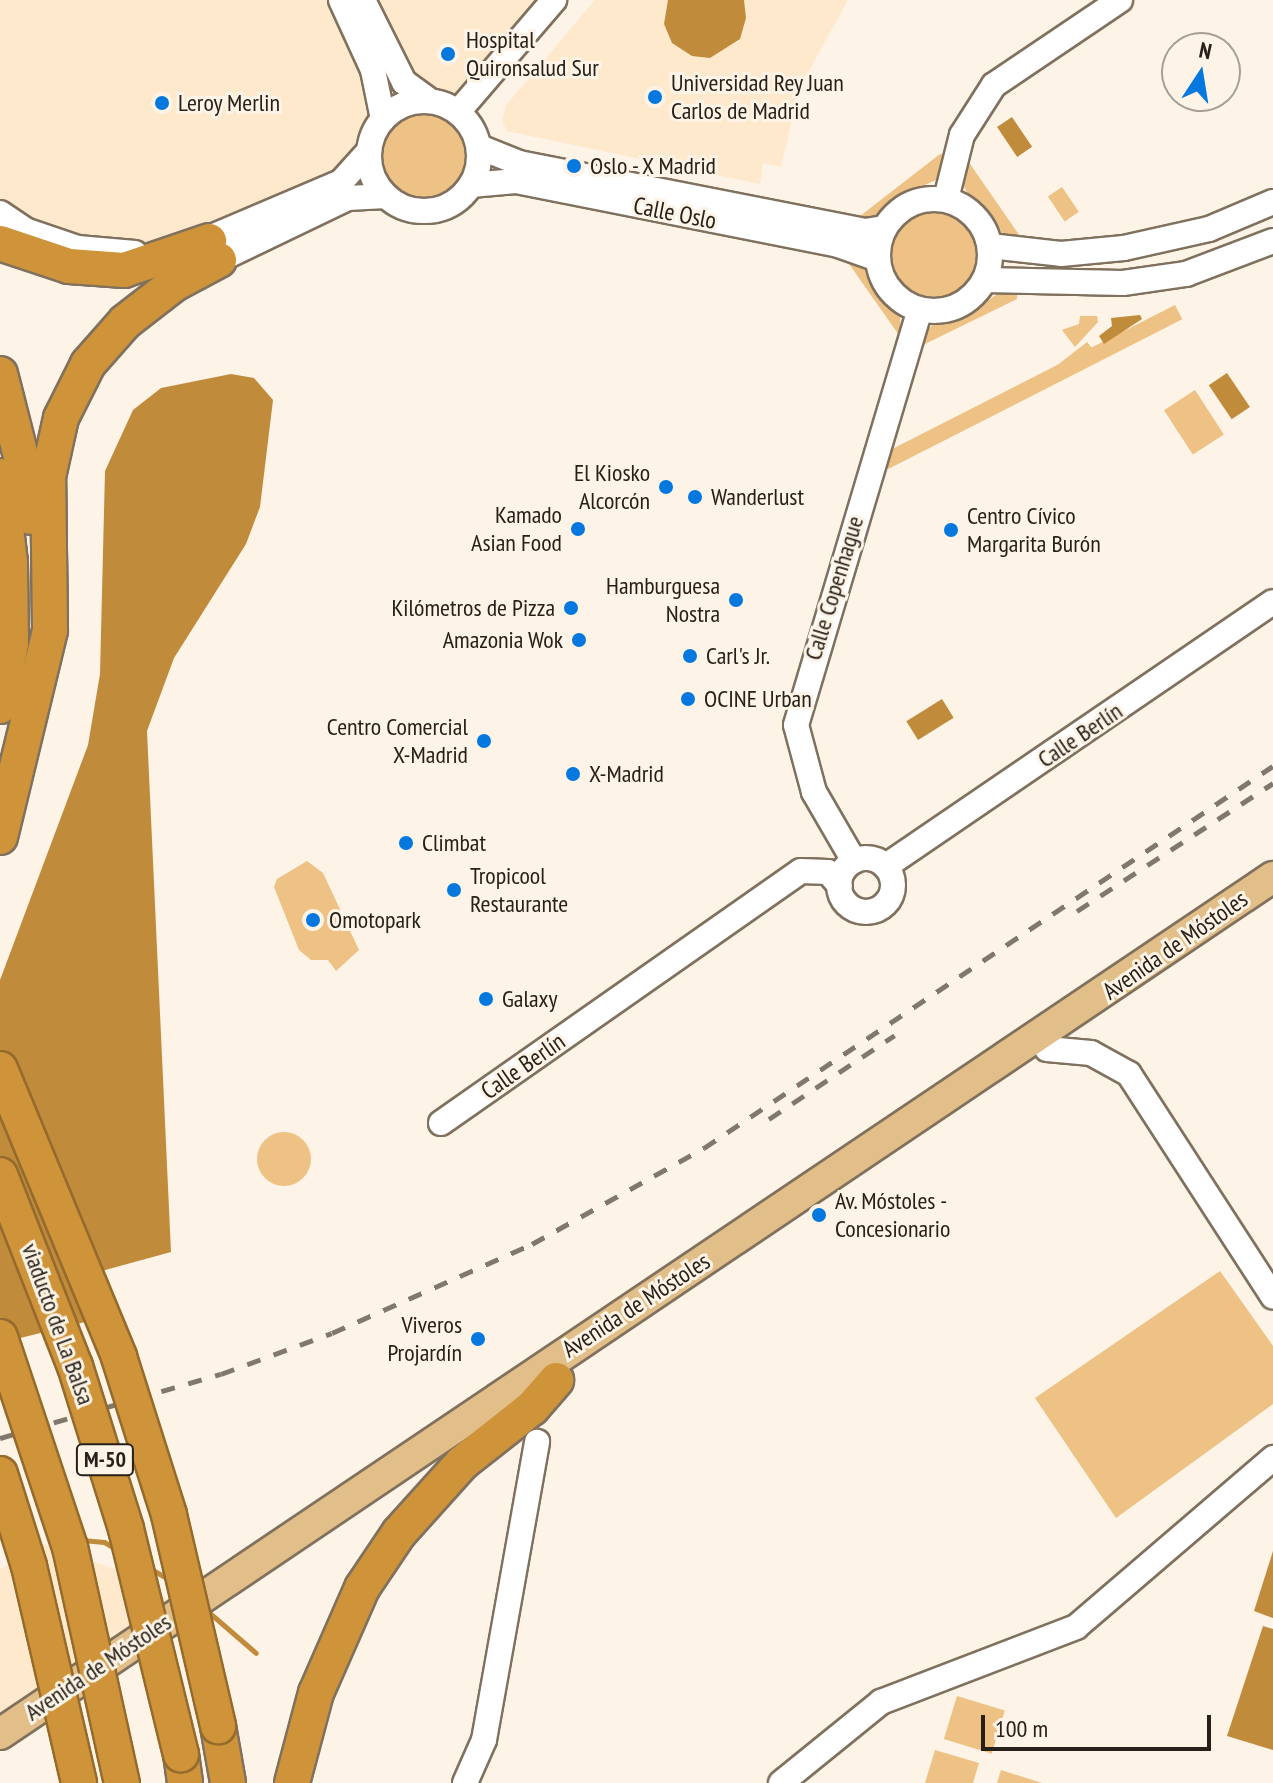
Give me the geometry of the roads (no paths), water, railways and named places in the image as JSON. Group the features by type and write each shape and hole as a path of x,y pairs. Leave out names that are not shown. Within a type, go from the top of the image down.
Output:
{"highway":[{"path":"0,243 69,266 124,270 214,250"},
{"path":"0,837 50,630 48,477 61,418 88,364 125,322 214,250"},
{"path":"0,374 26,476 34,557 34,689"},
{"path":"0,476 10,562 11,643 0,706"},
{"path":"0,1069 119,1357 169,1515 227,1777"},
{"name":"viaducto de La Balsa","path":"0,1175 75,1366 108,1470 183,1769"},
{"name":"M-50","path":"0,1337 70,1547 122,1783"},
{"path":"292,1783 316,1693 362,1588 399,1533 462,1463 532,1408 556,1380"},
{"path":"0,1474 29,1566 79,1783"}],"main road":[{"name":"Avenida de Móstoles","path":"0,1751 203,1607 1273,877"},
{"name":"Avenida de Móstoles","path":"0,1734 556,1380 1273,897"}],"street":[{"path":"341,0 373,70 383,119"},
{"path":"0,213 25,230 78,248 135,253 214,250 348,198 386,196 415,210 431,211 461,198 471,185 479,147 458,112 429,100 404,82 363,0"},
{"path":"458,112 554,0"},
{"path":"946,199 962,135 994,85 1120,0"},
{"path":"214,250 341,182 369,151 383,119 404,104 429,100"},
{"name":"Calle Oslo","path":"479,147 519,163 865,231 884,228"},
{"path":"369,151 370,167 386,196"},
{"name":"Calle Oslo","path":"471,185 516,181 838,245 878,259"},
{"path":"946,199 975,215 990,246 985,280 958,306 920,310 891,291 878,259 884,228 910,203 946,199"},
{"path":"990,246 1061,254 1124,248 1209,229 1273,202"},
{"path":"985,280 1123,283 1186,274 1273,241"},
{"name":"Calle Copenhague","path":"854,861 814,792 796,725 920,310"},
{"name":"Calle Berlín","path":"886,866 1273,602"},
{"name":"Calle Berlín","path":"441,1123 825,855 837,828"},
{"path":"801,871 828,872 840,886 850,906 875,910 892,891 886,866 871,858 854,861 843,871 840,886"},
{"path":"1047,1049 1091,1053 1129,1074 1273,1297"},
{"path":"465,1783 484,1740 537,1442"},
{"path":"781,1783 881,1702 1076,1627 1273,1458"}],"waterway":[{"path":"82,1540 104,1542 118,1550"},
{"path":"151,1569 170,1580"},
{"path":"205,1609 256,1653"}],"railway":[{"path":"0,1438 221,1374 332,1333 532,1244 704,1148 1273,766"},
{"path":"1077,911 1273,783"},
{"path":"769,1119 895,1035"}],"place":[{"name":"Hospital Quironsalud Sur","path":"448,54"},
{"name":"Universidad Rey Juan Carlos de Madrid","path":"655,97"},
{"name":"Leroy Merlin","path":"162,103"},
{"name":"Oslo - X Madrid","path":"574,166"},
{"name":"El Kiosko Alcorcón","path":"666,487"},
{"name":"Wanderlust","path":"695,497"},
{"name":"Kamado Asian Food","path":"578,529"},
{"name":"Centro Cívico Margarita Burón","path":"951,530"},
{"name":"Hamburguesa Nostra","path":"736,600"},
{"name":"Kilómetros de Pizza","path":"571,608"},
{"name":"Amazonia Wok","path":"579,640"},
{"name":"Carl's Jr.","path":"690,656"},
{"name":"OCINE Urban","path":"688,699"},
{"name":"Centro Comercial X-Madrid","path":"484,741"},
{"name":"X-Madrid","path":"573,774"},
{"name":"Climbat","path":"406,843"},
{"name":"Tropicool Restaurante","path":"454,890"},
{"name":"Omotopark","path":"313,920"},
{"name":"Galaxy","path":"486,999"},
{"name":"Av. Móstoles - Concesionario","path":"819,1215"},
{"name":"Viveros Projardín","path":"478,1339"}]}
